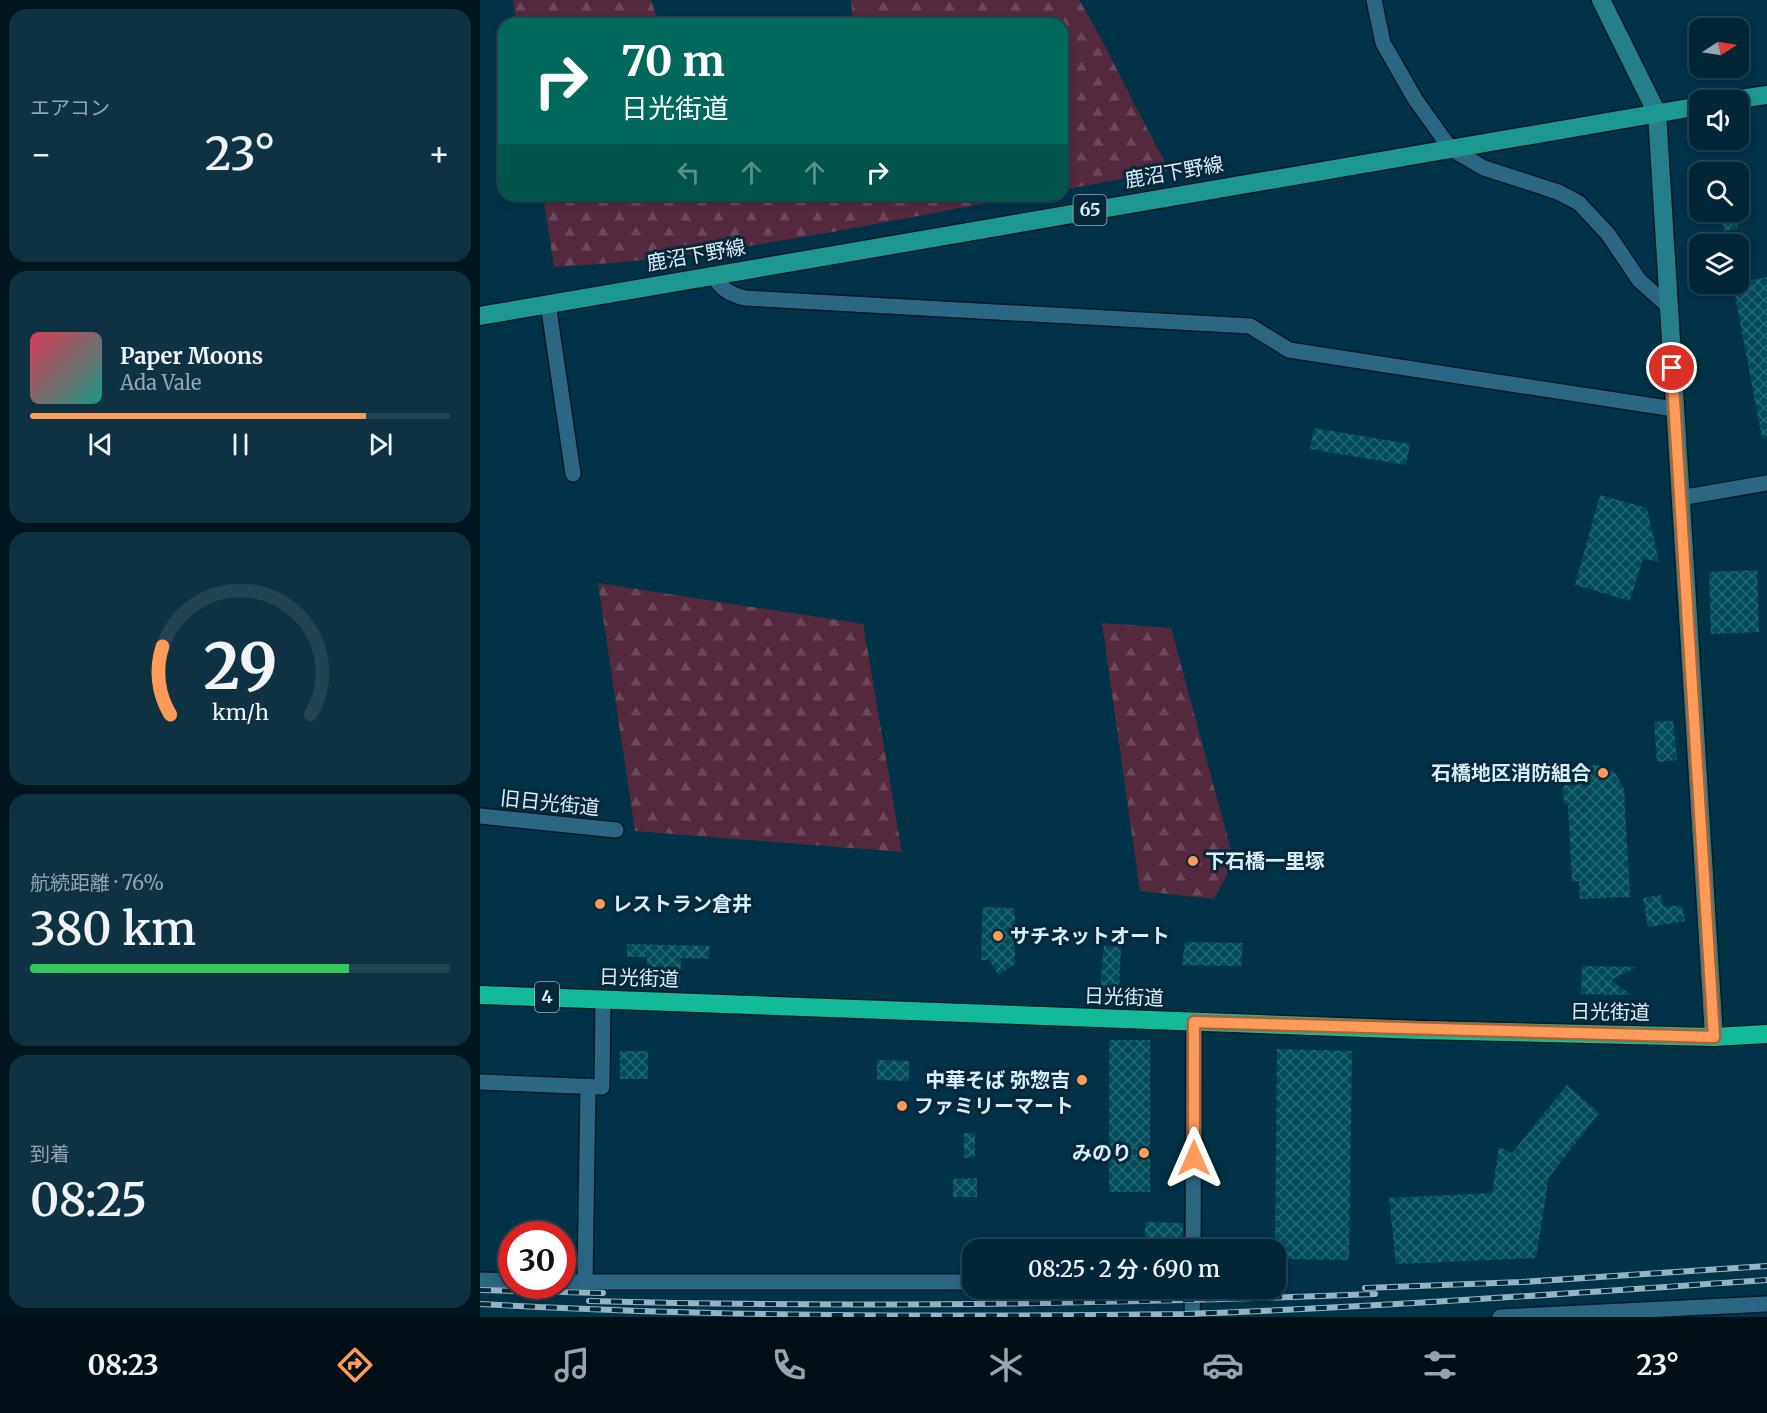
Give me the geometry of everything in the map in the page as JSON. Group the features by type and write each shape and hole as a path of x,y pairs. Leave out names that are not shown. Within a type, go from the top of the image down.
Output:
{"highway":[{"name":"日光街道","path":"480,995 1194,1022 1714,1037 1767,1035"}],"main road":[{"path":"1749,98 1767,95"},
{"name":"鹿沼下野線","path":"480,316 1689,108"}],"street":[{"path":"1374,0 1383,43 1415,99 1450,147 1484,168 1558,192 1579,203 1608,234 1639,280 1670,308"},
{"path":"1601,0 1657,112 1714,1037"},
{"path":"713,275 719,286 732,295 745,298 1250,326 1289,350 1674,409"},
{"path":"548,303 573,474"},
{"path":"1680,498 1767,483"},
{"name":"旧日光街道","path":"480,816 616,830"},
{"path":"480,1082 602,1087 603,999"},
{"path":"1193,1239 1194,1022"},
{"path":"585,1282 588,1086"},
{"path":"480,1280 498,1281"},
{"path":"576,1282 962,1282"},
{"path":"1192,1317 1193,1299"},
{"path":"1500,1317 1767,1304"}],"green space":[{"path":"513,0 651,0 657,18 516,18"},
{"path":"851,0 1079,0 1170,170 1068,189 1068,18 852,18"},
{"path":"544,201 999,201 734,248 614,263 554,267"},
{"path":"598,583 863,624 902,852 635,831"},
{"path":"1102,623 1171,628 1234,861 1214,899 1140,891"}],"building":[{"path":"1722,222 1737,222 1738,229 1724,231"},
{"path":"1767,277 1767,437 1762,438 1735,294 1749,294 1749,281"},
{"path":"1314,428 1410,444 1406,465 1310,449"},
{"path":"1600,495 1647,508 1659,562 1643,558 1630,601 1575,585"},
{"path":"1757,570 1759,632 1711,634 1709,572"},
{"path":"1673,721 1677,760 1657,762 1654,722"},
{"path":"1596,764 1616,774 1624,789 1630,897 1580,899 1579,881 1572,882 1568,805 1564,803 1563,788 1575,770"},
{"path":"1661,895 1663,907 1682,905 1685,921 1648,927 1643,898"},
{"path":"983,907 1015,908 1015,964 999,975 989,960 981,960"},
{"path":"1185,942 1243,943 1241,966 1182,965"},
{"path":"627,944 709,946 709,959 681,958 680,983 647,983 647,957 627,957"},
{"path":"1104,946 1121,947 1119,990 1100,990"},
{"path":"1582,966 1637,967 1611,980 1631,995 1581,994"},
{"path":"1109,1040 1150,1040 1150,1192 1109,1192"},
{"path":"1277,1049 1352,1051 1349,1260 1286,1259 1286,1239 1275,1239"},
{"path":"620,1051 648,1051 648,1079 620,1079"},
{"path":"877,1060 909,1061 909,1081 877,1080"},
{"path":"1567,1085 1599,1113 1549,1177 1536,1258 1396,1264 1389,1198 1492,1193 1499,1147 1512,1153"},
{"path":"964,1133 975,1133 975,1157 964,1158"},
{"path":"977,1178 977,1197 953,1197 953,1179"},
{"path":"1145,1222 1183,1223 1182,1239 1145,1239"}],"railway":[{"path":"1365,1288 1522,1282 1767,1266"},
{"path":"480,1304 832,1315 1185,1314 1403,1304 1767,1280"},
{"path":"480,1290 603,1293"},
{"path":"589,1301 982,1304 1375,1294"}],"place":[{"name":"石橋地区消防組合","path":"1603,773"},
{"name":"下石橋一里塚","path":"1193,861"},
{"name":"レストラン倉井","path":"600,904"},
{"name":"サチネットオート","path":"998,936"},
{"name":"中華そば 弥惣吉","path":"1082,1080"},
{"name":"ファミリーマート","path":"902,1106"},
{"name":"みのり","path":"1144,1153"}],"route":[{"path":"1194,1158 1194,1022 1714,1037 1672,368"}]}
